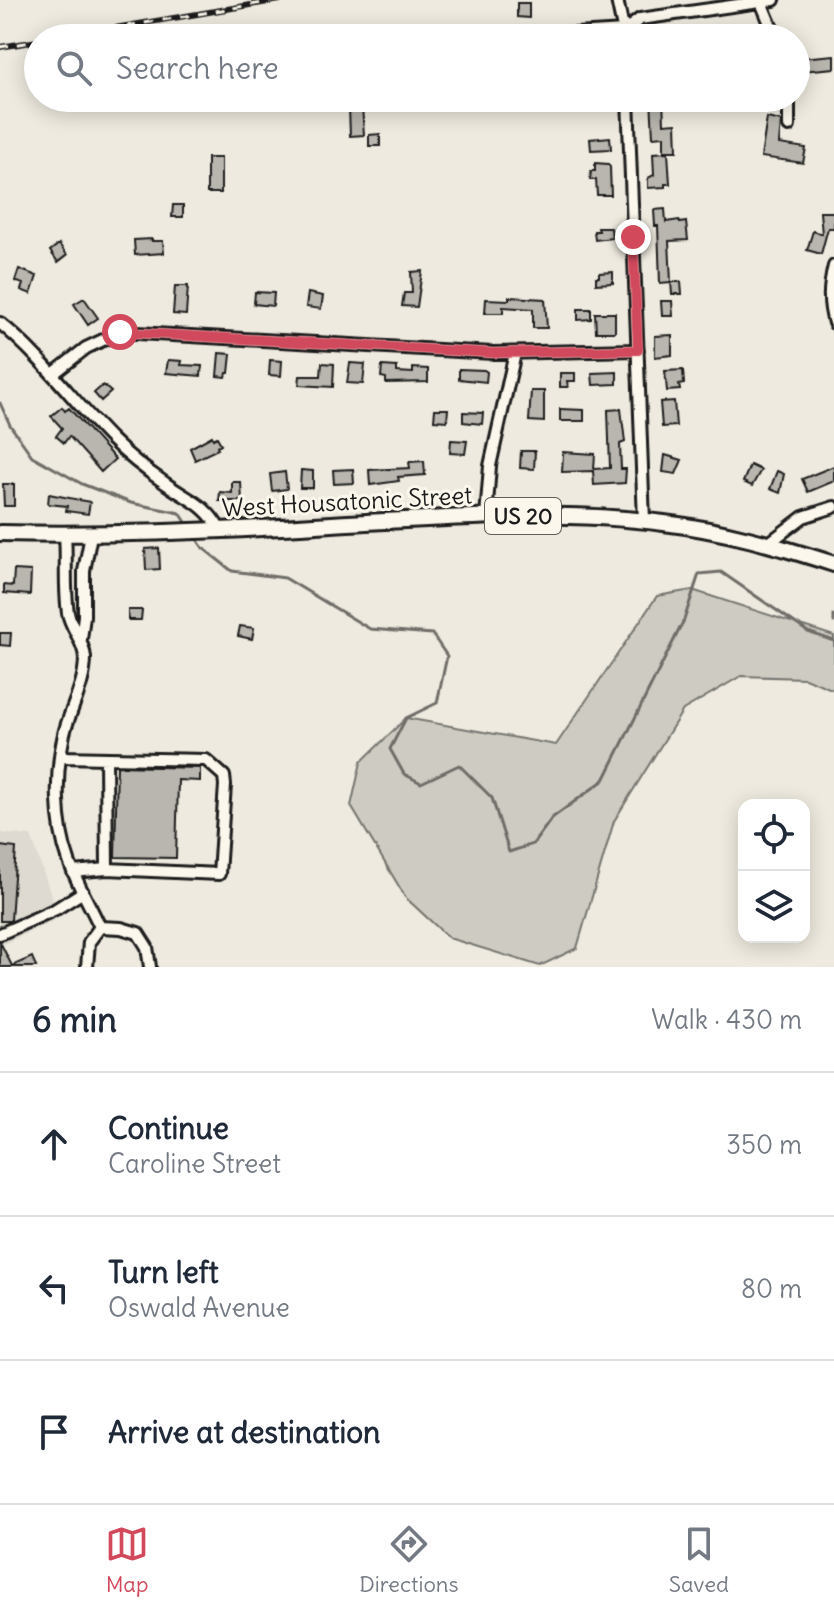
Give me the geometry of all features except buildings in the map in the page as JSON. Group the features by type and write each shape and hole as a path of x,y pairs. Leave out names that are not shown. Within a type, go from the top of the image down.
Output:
{"highway":[{"name":"West Housatonic Street","path":"0,533 91,535 486,517 577,516 704,529 769,543 834,564"}],"street":[{"path":"617,0 622,24"},
{"path":"635,24 640,19 774,0"},
{"path":"761,2 770,24"},
{"path":"629,112 644,521"},
{"path":"789,112 789,126"},
{"path":"834,266 829,286 829,306 834,323"},
{"path":"0,323 53,374 111,439 150,472 201,504 212,515 214,530"},
{"path":"53,374 86,348 120,332 515,353 638,350"},
{"path":"486,517 490,466 515,353"},
{"path":"769,543 803,517 834,507"},
{"path":"65,534 69,618 81,639 85,657 82,680 63,736 59,796 61,831 73,872 100,927"},
{"path":"81,639 84,571 91,535"},
{"path":"61,757 206,760 224,776 225,785 219,874 107,869 73,872"},
{"path":"106,758 107,869"},
{"path":"0,934 56,909 83,892"},
{"path":"87,967 89,942 100,927"},
{"path":"100,927 138,933 147,947 150,967"}],"shaded area":[{"path":"692,590 834,636 834,690 805,678 741,676 683,710 614,821 577,948 540,966 449,938 406,898 351,806 361,762 406,718 556,745 657,596"},
{"path":"0,833 31,836 59,918 0,946"}],"waterway":[{"path":"0,403 10,425 32,456 82,484 131,503 180,513 188,525"},
{"path":"196,538 203,548 232,571 285,578 370,629 432,634 447,656 437,703 406,718 390,749 404,774 421,783 459,765 492,798 509,852 533,844 552,818 604,780 684,620 699,574 721,572 808,632 834,641"},
{"path":"834,615 834,622"}],"railway":[{"path":"139,24 280,0"},
{"path":"0,47 24,43"}],"route":[{"path":"120,332 493,353 638,350 633,237"}]}
